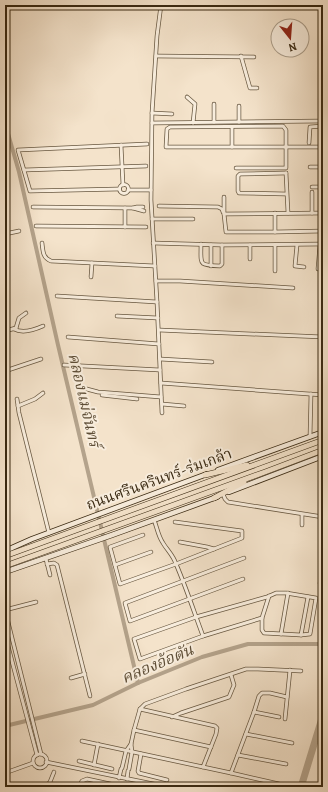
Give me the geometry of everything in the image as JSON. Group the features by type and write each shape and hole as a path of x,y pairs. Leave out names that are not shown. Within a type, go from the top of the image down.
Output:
{"main road":[{"name":"ถนนศรีนครินทร์-ร่มเกล้า","path":"5,551 89,518 323,432"},
{"name":"ถนนศรีนครินทร์-ร่มเกล้า","path":"5,556 323,440"},
{"name":"ถนนศรีนครินทร์-ร่มเกล้า","path":"5,566 323,450"},
{"path":"5,572 47,561 95,541 214,498 323,456"},
{"path":"205,475 268,460"},
{"path":"214,498 264,472"}],"street":[{"path":"147,207 151,190 152,113 160,5"},
{"path":"156,56 254,57"},
{"path":"241,56 250,88 257,88"},
{"path":"187,97 195,104 193,122"},
{"path":"214,104 214,122"},
{"path":"238,122 239,106"},
{"path":"152,113 172,114"},
{"path":"152,123 323,121"},
{"path":"288,213 286,194 286,147 286,130 283,126 168,128 166,147 286,147 323,147"},
{"path":"309,143 310,127 323,126"},
{"path":"232,127 232,147"},
{"path":"121,145 123,185 119,189 30,191 18,150 121,145 148,144"},
{"path":"24,170 146,166"},
{"path":"310,167 323,167"},
{"path":"236,168 286,168"},
{"path":"286,173 240,174 238,176 239,193 286,194"},
{"path":"123,185 127,186 128,190"},
{"path":"312,187 323,187"},
{"path":"119,189 122,194 128,190 151,190"},
{"path":"312,192 312,213"},
{"path":"224,198 226,232 323,231"},
{"path":"159,206 218,207 222,209 224,214"},
{"path":"34,207 147,207 151,211 159,330 162,413"},
{"path":"125,208 125,227"},
{"path":"133,208 151,211"},
{"path":"224,214 323,212"},
{"path":"275,213 275,232"},
{"path":"152,219 193,219"},
{"path":"36,226 146,228"},
{"path":"5,234 19,231"},
{"path":"153,242 211,245 322,244 318,269"},
{"path":"42,243 44,256 51,261 154,266"},
{"path":"201,244 201,262 204,265 211,266 220,266 222,264 222,245"},
{"path":"211,245 211,266"},
{"path":"250,245 250,259"},
{"path":"275,245 275,271"},
{"path":"297,245 296,266 304,267"},
{"path":"91,277 92,263"},
{"path":"156,281 180,281 293,288"},
{"path":"57,296 157,302"},
{"path":"16,328 19,318 26,313"},
{"path":"117,316 158,318"},
{"path":"5,331 16,328 18,331 29,331 43,326"},
{"path":"159,330 323,337"},
{"path":"68,337 159,344"},
{"path":"5,371 41,359"},
{"path":"160,359 212,362"},
{"path":"64,365 160,370"},
{"path":"161,383 323,395"},
{"path":"79,387 137,399"},
{"path":"18,406 35,399 43,393"},
{"path":"310,437 311,394"},
{"path":"102,395 161,397"},
{"path":"17,399 50,533"},
{"path":"162,404 184,406"},
{"path":"223,494 228,502 323,517"},
{"path":"302,514 302,524"},
{"path":"154,520 163,544 172,554 203,636"},
{"path":"143,535 110,547 120,584 242,538 242,532 175,522"},
{"path":"180,542 214,549"},
{"path":"115,565 151,552"},
{"path":"243,579 130,621 125,603 244,558"},
{"path":"50,575 47,561 57,565 90,696"},
{"path":"262,618 203,636 140,659 134,639 196,617 276,593 316,598 310,634 301,635 263,632 262,618 269,596"},
{"path":"281,634 288,594"},
{"path":"301,635 308,597"},
{"path":"33,763 35,766 40,768 43,767 46,762 45,757 41,754 5,610 36,602"},
{"path":"5,635 37,755"},
{"path":"127,779 132,752 131,744 140,709 151,701 251,669 301,671"},
{"path":"285,719 290,670"},
{"path":"71,678 84,674"},
{"path":"172,717 229,697 234,685 231,675"},
{"path":"231,774 262,693 270,692 287,697"},
{"path":"140,709 215,726 217,730 203,767"},
{"path":"254,712 279,717"},
{"path":"134,730 210,747"},
{"path":"246,734 292,743"},
{"path":"82,741 279,784"},
{"path":"94,765 98,744"},
{"path":"120,778 126,750 131,744"},
{"path":"33,763 33,759 37,755 41,754"},
{"path":"141,754 138,771 139,773 167,780"},
{"path":"238,755 286,764"},
{"path":"79,761 112,769"},
{"path":"46,762 168,787"},
{"path":"5,773 33,763"},
{"path":"45,787 50,782 54,772"},
{"path":"79,787 82,781 87,779 124,787"}],"waterway":[{"name":"คลองแม่จันทร์","path":"5,123 19,172 58,345 138,683"},
{"name":"คลองอ้อตัน","path":"5,726 93,705 138,683 202,657 248,644 323,644"},
{"path":"301,787 323,715"}]}
